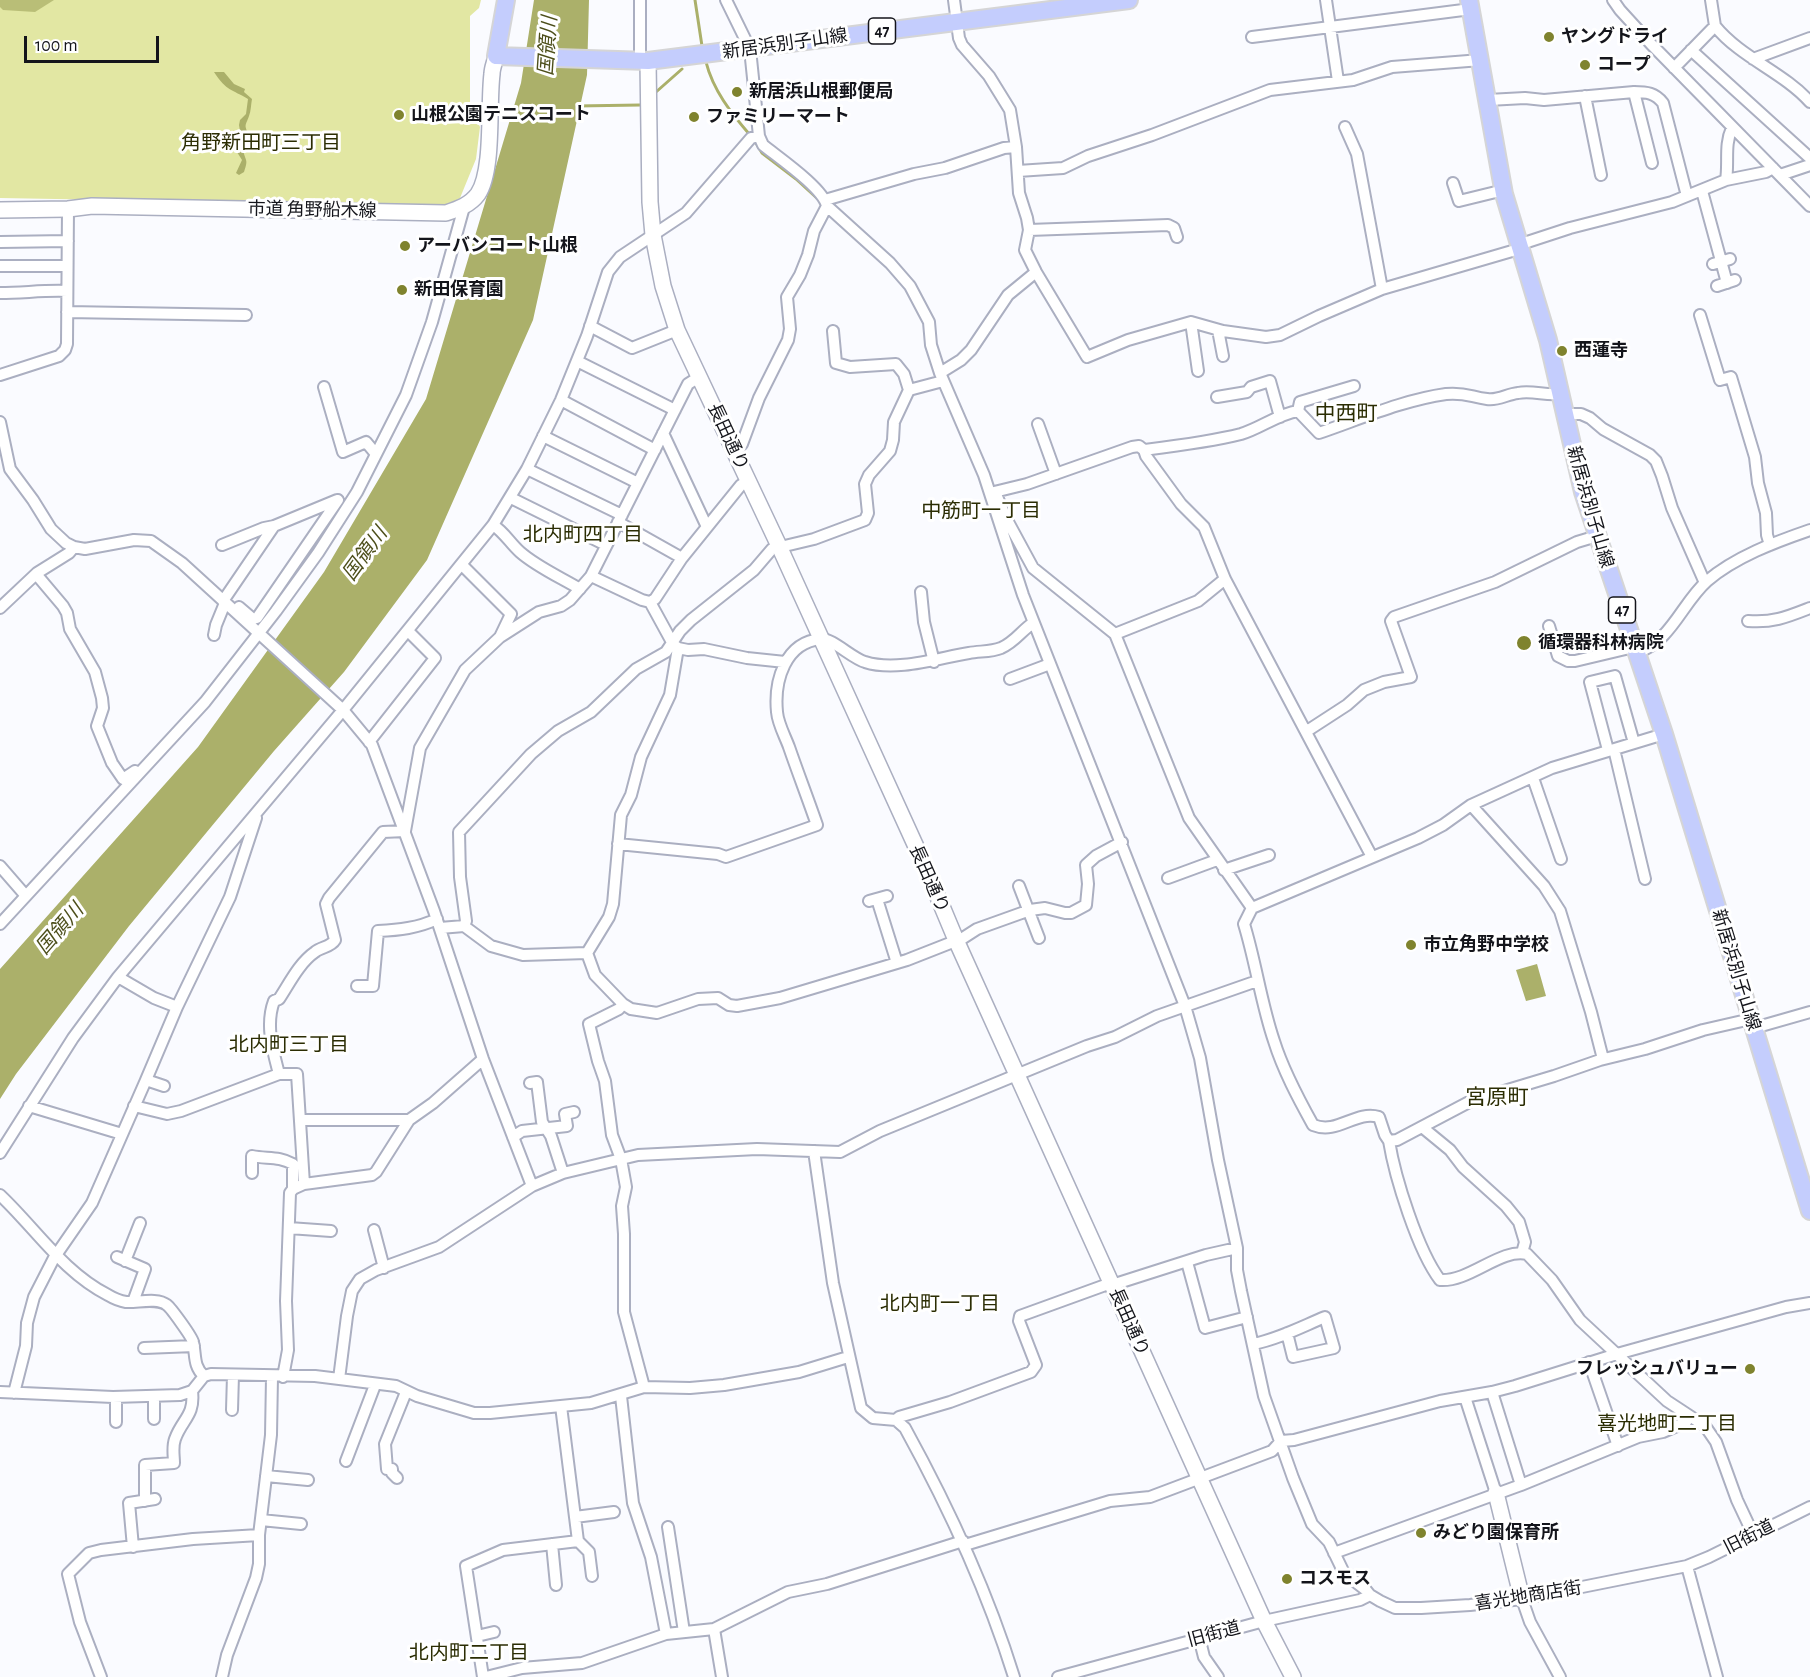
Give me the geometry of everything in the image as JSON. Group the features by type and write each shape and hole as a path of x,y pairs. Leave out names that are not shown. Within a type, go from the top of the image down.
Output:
{"main road":[{"path":"504,56 506,0"},
{"name":"新居浜別子山線","path":"504,56 641,61 956,22 1082,3 1129,0"},
{"name":"新居浜別子山線","path":"1470,4 1504,190 1548,340 1583,492 1664,734 1810,1211"}],"street":[{"path":"640,0 641,61"},
{"path":"726,0 750,49 759,136 763,145 818,189 826,203 890,263 909,286 928,322 931,345 941,377 992,492 1033,568 1115,634 1189,818 1252,908"},
{"path":"954,0 956,22 962,45 989,76 1010,110 1016,147 1019,194 1028,218 1029,231 1025,250 1087,357 1128,340 1191,322 1218,330 1266,337 1280,335 1382,289 1519,247 1570,228 1672,202 1726,180 1810,165"},
{"path":"1326,0 1338,81"},
{"path":"1613,0 1674,68 1810,206"},
{"path":"1711,0 1715,26 1721,33 1810,102"},
{"path":"1252,37 1330,28 1470,4"},
{"path":"1674,68 1715,26"},
{"path":"1753,59 1810,38"},
{"path":"1691,50 1810,158"},
{"path":"0,924 205,702 260,636 357,492 406,395 432,322 464,207 477,195 483,183 487,160 492,72 504,56"},
{"path":"1018,171 1063,168 1088,156 1152,135 1270,90 1353,80 1392,67 1481,60"},
{"name":"長田通り","path":"641,61 653,235 663,286 677,330 779,546 819,639 923,862 956,940 1264,1621 1293,1677"},
{"path":"1488,100 1525,98 1544,100 1634,92 1647,92 1657,96 1663,104 1687,196"},
{"path":"1634,92 1652,163"},
{"path":"1585,96 1601,175"},
{"path":"1345,127 1357,154 1382,289"},
{"path":"1726,180 1727,140 1732,128"},
{"path":"0,1153 73,1038 118,977 341,708 408,632 493,525 528,469 561,400 609,272 620,257 686,213 751,138 759,136"},
{"path":"734,452 742,444 759,398 788,340 790,329 787,297 800,275 826,203 914,174 945,168 1004,148 1016,147"},
{"path":"1453,183 1459,201 1504,190"},
{"path":"1702,191 1718,229 1721,262 1726,283"},
{"name":"市道 角野船木線","path":"0,210 68,210 92,206 446,213 464,207"},
{"path":"0,375 59,356 65,350 67,344 68,210"},
{"path":"1029,231 1168,225 1174,228 1177,237"},
{"path":"0,242 68,241"},
{"path":"0,266 67,266"},
{"path":"587,953 609,917 613,904 621,815 631,795 641,757 670,696 675,646 680,630 754,570 772,549 814,539 865,520 868,513 866,484 869,475 890,451 894,422 909,390 941,377 961,360 971,350 1008,295 1036,272"},
{"path":"0,293 67,291"},
{"path":"67,312 246,315"},
{"path":"1700,315 1720,380 1731,377 1755,457 1770,545"},
{"path":"1191,322 1198,371"},
{"path":"590,326 632,348 677,330"},
{"path":"1218,330 1223,356"},
{"path":"833,331 836,363 857,367 896,364 909,390"},
{"path":"577,361 675,410"},
{"path":"405,831 420,748 465,670 500,637 539,612 561,606 570,600 591,576 688,384 699,377"},
{"path":"1217,397 1247,392 1251,387 1270,381 1280,417"},
{"path":"1298,411 1300,402 1354,386"},
{"path":"324,387 343,452 366,442 376,454"},
{"path":"1298,411 1318,433 1403,405 1444,395 1463,393 1496,399 1522,392 1559,394"},
{"path":"561,400 655,450"},
{"path":"1144,450 1242,434 1298,411"},
{"path":"1564,414 1581,414 1590,418 1656,461 1672,508 1705,583"},
{"path":"0,422 10,469 51,529 66,543 85,549 134,540 151,541 182,563 224,600 260,636 341,708 369,742 439,923 483,1059 532,1186"},
{"path":"1038,424 1056,474"},
{"path":"663,433 707,527"},
{"path":"543,436 638,483"},
{"path":"992,492 1027,484 1132,447 1139,446 1144,450 1181,504 1204,527 1225,579 1372,857"},
{"path":"528,469 620,518 682,558"},
{"path":"591,576 642,600 650,602 655,599 682,558 741,485 748,481"},
{"path":"222,545 357,492"},
{"name":"喜光地商店街","path":"992,492 996,518 1033,623 1122,842 1185,1006 1200,1058 1218,1161 1237,1248 1237,1270 1264,1396 1312,1524 1329,1542 1344,1573 1370,1595 1395,1608 1470,1605 1522,1599 1687,1566"},
{"path":"511,498 606,545"},
{"path":"224,600 253,619 256,618 338,500"},
{"path":"493,525 501,530 518,551 530,560 580,589"},
{"path":"214,635 224,600 274,526"},
{"path":"1549,626 1558,656 1568,661 1644,650 1672,626 1705,583 1724,569 1770,545 1810,530"},
{"path":"1306,731 1347,705 1364,690 1384,681 1411,677 1391,621 1394,617 1495,582 1577,543 1598,536"},
{"path":"0,608 36,574 69,553 74,547"},
{"path":"462,565 511,614 500,637"},
{"path":"36,574 63,606 70,629 95,672 103,708 97,726 119,775 123,779 138,768 146,766"},
{"path":"1115,634 1198,601 1225,579"},
{"path":"921,592 924,622 934,662"},
{"path":"650,602 675,646 688,650 704,649 747,658 785,662"},
{"path":"1748,621 1765,623 1810,608"},
{"path":"618,844 718,854 726,857 817,825 777,714 780,675 790,654 798,647 819,639 826,639 866,663 880,665 934,662 1000,648 1019,638 1033,623"},
{"path":"369,742 435,658 408,632"},
{"path":"464,926 466,921 460,877 459,832 531,754 558,731 591,712 636,669 675,646"},
{"path":"1010,679 1050,664"},
{"path":"1634,743 1615,676 1590,682 1611,750 1645,879"},
{"path":"1664,734 1552,768 1471,805 1435,829 1252,908 1244,924 1274,1042 1295,1092 1313,1125 1324,1130 1370,1114 1379,1117 1389,1141 1422,1250 1430,1268 1440,1280 1446,1281 1470,1274 1510,1254 1527,1254 1552,1280 1580,1320 1667,1401 1705,1425 1716,1442 1737,1500 1753,1534"},
{"path":"1533,778 1562,859"},
{"path":"1471,805 1544,886 1560,911 1603,1059"},
{"path":"14,1393 26,1346 27,1323 34,1297 55,1255 92,1203 177,1007 230,897 243,861 256,812"},
{"path":"279,1074 269,1022 274,1001 279,999 301,966 313,953 333,944 335,940 326,904 328,898 382,832 405,831"},
{"path":"587,953 595,975 623,1004 631,1009 657,1013 698,999 718,998 729,1005 738,1006 780,998 897,963 956,940 977,929 1030,910 1045,908 1065,914 1083,907 1087,891 1086,865 1096,856 1122,842"},
{"path":"1224,870 1269,855"},
{"path":"1168,878 1217,861"},
{"path":"0,866 26,896"},
{"path":"1019,886 1030,910 1038,938"},
{"path":"878,899 891,928 897,963"},
{"path":"357,986 373,986 378,931 402,930 439,923 464,926 491,946 523,956 587,953"},
{"path":"118,977 154,998 177,1007"},
{"path":"339,1379 352,1291 360,1279 439,1247 532,1186 563,1173 638,1155 757,1149 840,1152 880,1131 1115,1037 1157,1016 1257,981"},
{"path":"623,1004 619,1009 589,1024 605,1081 612,1135 621,1159 626,1187 622,1206 624,1312 645,1387"},
{"path":"1389,1141 1397,1140 1471,1101 1603,1059 1810,1012"},
{"path":"293,1189 304,1184 372,1175 409,1120 433,1103 483,1059"},
{"path":"134,1106 167,1114 279,1074 297,1074 304,1184"},
{"path":"146,1080 164,1086"},
{"path":"530,1083 537,1082 542,1122 551,1136 563,1173"},
{"path":"29,1106 122,1134"},
{"path":"513,1137 522,1131 567,1126 565,1114 574,1112"},
{"path":"300,1120 409,1120"},
{"path":"1422,1126 1450,1150 1463,1167 1506,1206 1519,1222 1525,1242 1522,1253"},
{"path":"814,1151 833,1283 861,1408 873,1418 896,1420 905,1428 964,1543 1014,1677"},
{"path":"222,1677 227,1655 256,1578 259,1564 259,1535 277,1377 288,1350 286,1301 293,1164 279,1157 272,1161 252,1156 252,1173"},
{"path":"0,1195 23,1216 55,1255 78,1275 109,1296 125,1302 161,1302 168,1305 190,1335 194,1346 195,1364 204,1376"},
{"path":"134,1302 145,1269 121,1259 140,1223"},
{"path":"289,1228 331,1231"},
{"path":"371,1231 381,1269"},
{"path":"896,1420 898,1417 950,1402 1031,1372 1036,1365 1019,1321 1020,1316 1112,1284 1206,1255 1237,1248"},
{"path":"1187,1262 1205,1328 1247,1317"},
{"path":"578,1541 503,1550 466,1566 484,1677 522,1668 582,1663 666,1634 714,1629 788,1592 827,1584 1110,1501 1150,1497 1272,1451 1281,1441 1294,1440 1389,1414 1492,1392 1617,1354 1786,1307 1810,1303"},
{"path":"1253,1344 1272,1340 1287,1333 1325,1317 1334,1348 1293,1358 1287,1333"},
{"path":"144,1348 194,1346"},
{"path":"0,1392 116,1397 180,1395 192,1391 204,1376 211,1374 315,1376 396,1386 406,1392 474,1413 591,1403 645,1387 690,1388 724,1385 799,1372 848,1357"},
{"path":"1589,1362 1618,1446"},
{"path":"232,1410 233,1375"},
{"path":"346,1461 375,1385"},
{"path":"133,1547 129,1503 150,1500 145,1465 174,1463 175,1438 191,1413 192,1391"},
{"path":"397,1478 392,1473 392,1469 387,1469 385,1444 406,1392"},
{"path":"1492,1392 1521,1485"},
{"path":"621,1395 633,1503 651,1557 666,1634"},
{"path":"154,1396 154,1419"},
{"path":"116,1397 116,1422"},
{"path":"1465,1397 1496,1493 1522,1599 1530,1622 1560,1677"},
{"path":"561,1406 578,1541 589,1552 592,1576"},
{"path":"1334,1553 1521,1485 1638,1437 1671,1429 1686,1422 1689,1416"},
{"path":"266,1476 308,1480"},
{"name":"旧街道","path":"1687,1566 1810,1507"},
{"path":"574,1517 614,1512"},
{"path":"261,1520 300,1524"},
{"path":"668,1527 684,1632"},
{"path":"101,1677 80,1622 68,1574 89,1553 193,1539 259,1535"},
{"path":"552,1544 556,1585"},
{"path":"1687,1566 1717,1677"},
{"name":"旧街道","path":"1058,1677 1199,1637 1360,1600 1370,1595"},
{"path":"714,1629 722,1677"},
{"path":"477,1636 494,1632"},
{"path":"1199,1637 1204,1657 1218,1677"}],"shaded area":[{"path":"0,0 481,0 479,8 470,16 470,105 480,127 476,159 460,198 447,206 0,198"},
{"path":"0,0 54,0 35,12 3,10 0,7"}],"water":[{"name":"国領川","path":"534,0 589,0 587,75 533,320 427,560 344,672 274,751 129,926 16,1074 0,1099 0,969 198,747 324,572 426,399 521,83"},
{"path":"214,72 224,72 234,84 245,89 244,92 252,99 246,126 249,136 243,149 246,164 244,172 239,175 236,173 242,160 237,152 241,137 239,125 240,120 246,114 248,99 226,87"},
{"path":"1537,964 1546,996 1526,1001 1516,970"}],"waterway":[{"path":"695,0 702,46"},
{"path":"706,62 713,82 724,101 750,135"},
{"path":"656,92 682,69"},
{"path":"576,106 640,105"},
{"path":"756,143 762,153 820,201"}],"place":[{"name":"ヤングドライ","path":"1549,37"},
{"name":"コープ","path":"1585,65"},
{"name":"新居浜山根郵便局","path":"737,92"},
{"name":"山根公園テニスコート","path":"399,115"},
{"name":"ファミリーマート","path":"694,117"},
{"name":"アーバンコート山根","path":"405,246"},
{"name":"新田保育園","path":"402,290"},
{"name":"西蓮寺","path":"1562,351"},
{"name":"循環器科林病院","path":"1524,643"},
{"name":"市立角野中学校","path":"1411,945"},
{"name":"フレッシュバリュー","path":"1750,1369"},
{"name":"みどり園保育所","path":"1421,1533"},
{"name":"コスモス","path":"1287,1579"}],"district":[{"name":"角野新田町三丁目","path":"261,143"},
{"name":"中西町","path":"1346,414"},
{"name":"中筋町一丁目","path":"981,511"},
{"name":"北内町四丁目","path":"583,535"},
{"name":"北内町三丁目","path":"289,1045"},
{"name":"宮原町","path":"1497,1098"},
{"name":"北内町一丁目","path":"940,1304"},
{"name":"喜光地町二丁目","path":"1667,1424"},
{"name":"北内町二丁目","path":"469,1653"}]}
